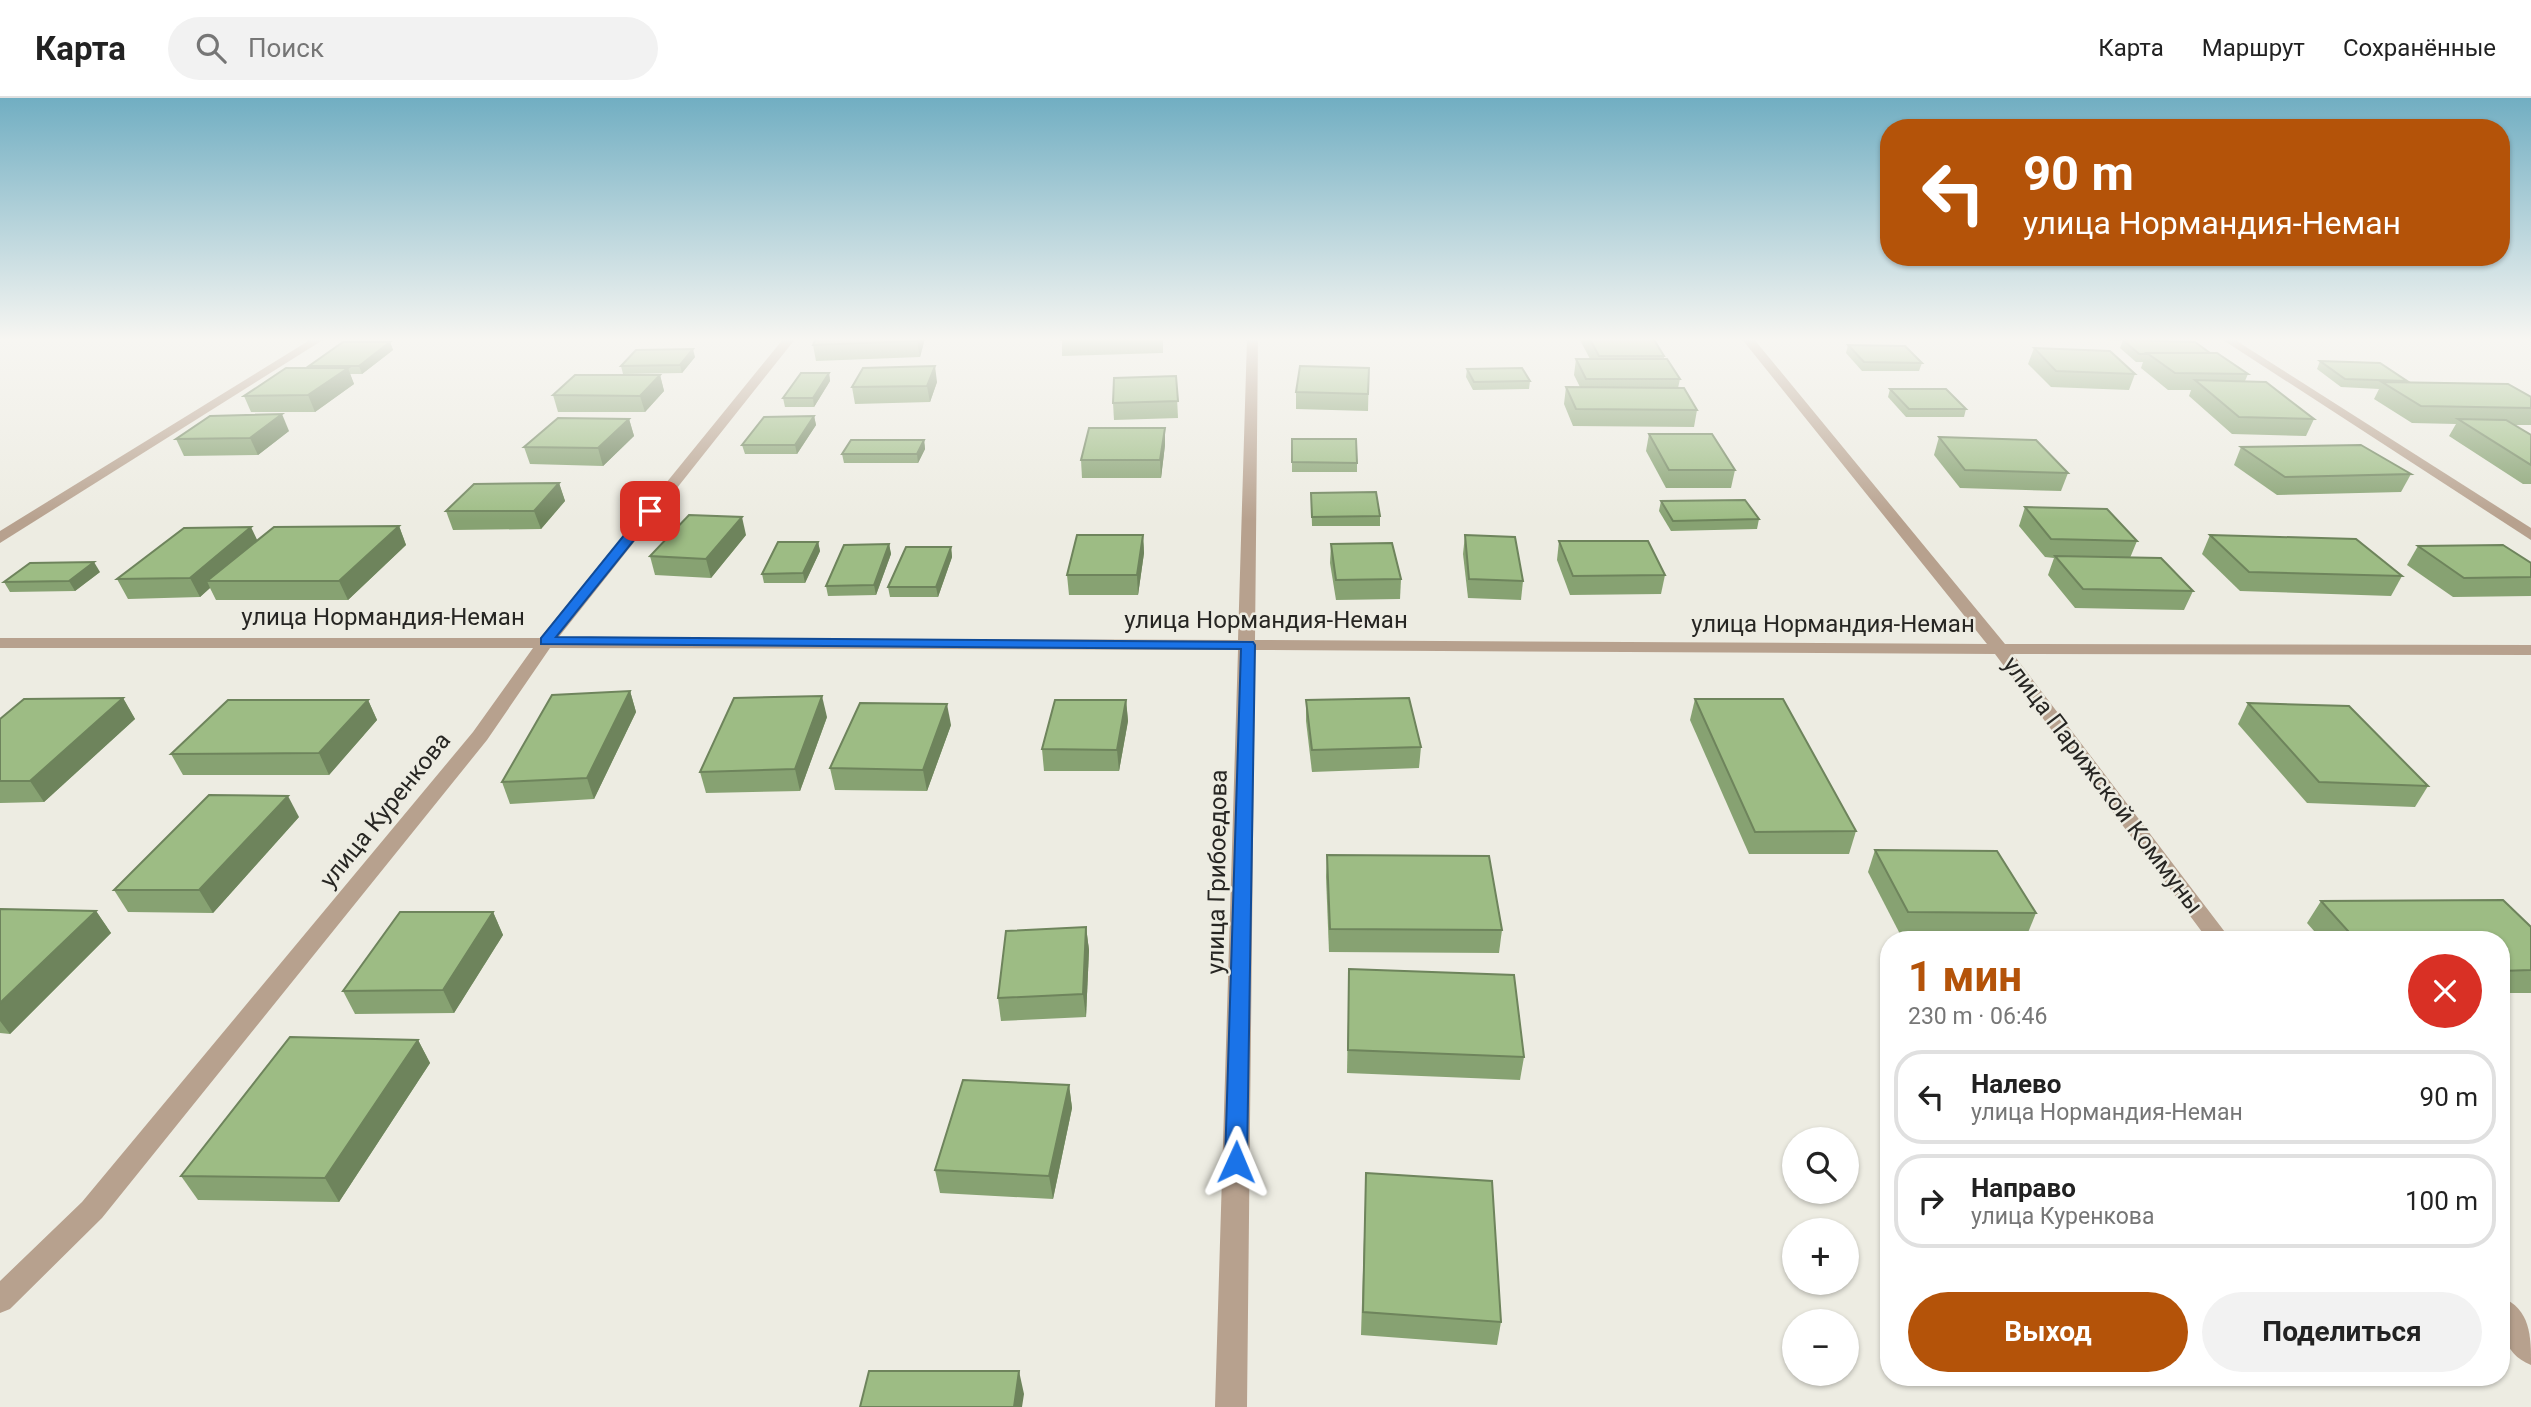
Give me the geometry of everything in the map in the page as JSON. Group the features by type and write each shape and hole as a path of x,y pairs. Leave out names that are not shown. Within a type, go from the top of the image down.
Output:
{"street":[{"path":"0,538 222,399"},
{"name":"улица Куренкова","path":"0,1300 92,1210 480,736 546,641 741,399"},
{"name":"улица Грибоедова","path":"1231,1407 1252,399"},
{"name":"улица Парижской Коммуны","path":"1797,399 2001,650 2213,931"},
{"path":"2320,399 2531,535"},
{"name":"улица Нормандия-Неман","path":"0,643 546,641 2001,650 2531,650"},
{"path":"2510,1323 2531,1351"}],"building":[{"path":"1113,399 1178,401 1113,403"},
{"path":"1571,399 1691,399 1697,410 1576,409"},
{"path":"1900,399 1956,399 1966,409 1909,409"},
{"path":"2218,399 2288,399 2314,419 2239,417"},
{"path":"2410,399 2531,399 2531,408 2421,406"},
{"path":"282,414 250,438 176,439 210,416"},
{"path":"814,416 795,445 742,445 764,417"},
{"path":"558,418 629,419 598,448 524,447"},
{"path":"2458,419 2506,420 2531,435 2531,465"},
{"path":"1089,428 1165,428 1160,460 1081,460"},
{"path":"1649,434 1712,434 1735,470 1669,470"},
{"path":"1939,437 2036,440 2068,473 1965,470"},
{"path":"1292,439 1356,439 1357,463 1292,462"},
{"path":"851,440 924,440 917,454 842,454"},
{"path":"2361,445 2411,474 2285,477 2241,447"},
{"path":"559,483 534,511 446,511 474,484"},
{"path":"1376,492 1380,516 1312,517 1311,493"},
{"path":"1745,500 1759,519 1673,521 1661,501"},
{"path":"2025,507 2107,509 2137,541 2051,539"},
{"path":"689,515 742,517 706,559 650,556"},
{"path":"399,526 339,581 207,581 274,527"},
{"path":"251,527 190,578 117,579 184,528"},
{"path":"1077,535 1143,535 1137,575 1067,575"},
{"path":"1465,535 1515,537 1523,581 1469,579"},
{"path":"2210,535 2356,539 2402,576 2249,572"},
{"path":"1559,541 1648,541 1665,575 1573,576"},
{"path":"778,542 818,542 803,573 762,574"},
{"path":"1392,543 1401,579 1336,580 1331,544"},
{"path":"889,544 874,585 826,586 844,545"},
{"path":"2503,545 2531,563 2531,577 2464,578 2418,546"},
{"path":"906,547 951,547 936,587 888,587"},
{"path":"2055,556 2161,558 2193,591 2083,589"},
{"path":"94,562 69,581 4,582 30,563"},
{"path":"630,691 587,778 502,782 552,695"},
{"path":"822,696 795,769 700,772 734,698"},
{"path":"123,698 30,781 0,781 0,719 24,699"},
{"path":"1409,698 1421,747 1312,750 1306,700"},
{"path":"1695,699 1783,699 1856,831 1755,832"},
{"path":"228,700 368,700 319,753 171,754"},
{"path":"1055,700 1126,700 1117,750 1042,749"},
{"path":"860,703 947,704 923,770 830,768"},
{"path":"2248,703 2349,706 2428,786 2319,782"},
{"path":"209,795 288,796 199,890 114,890"},
{"path":"1875,850 1997,851 2036,913 1908,912"},
{"path":"1327,855 1489,856 1502,930 1330,929"},
{"path":"2503,900 2531,927 2531,970 2510,971 2510,931 2348,931 2321,901"},
{"path":"0,909 96,911 0,1003"},
{"path":"400,912 493,912 443,990 343,991"},
{"path":"1086,927 1083,994 998,998 1006,931"},
{"path":"1349,969 1514,975 1524,1057 1348,1050"},
{"path":"290,1037 418,1040 325,1178 181,1176"},
{"path":"963,1080 1069,1085 1049,1176 935,1170"},
{"path":"1366,1173 1492,1181 1501,1322 1363,1312"},
{"path":"869,1371 1019,1371 1014,1407 860,1407"}],"route":[{"path":"650,511 546,641 1248,645 1236,1162"}]}
